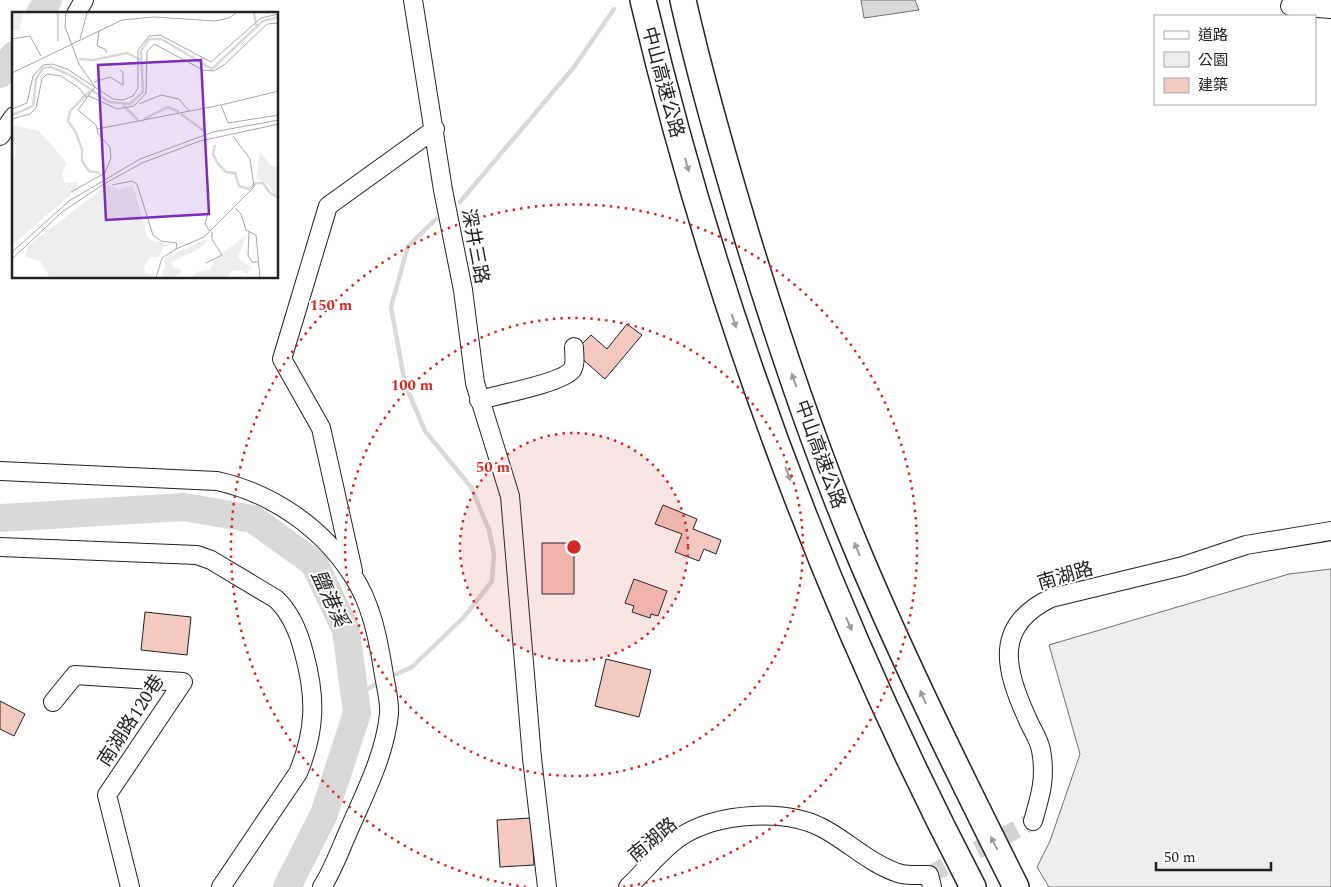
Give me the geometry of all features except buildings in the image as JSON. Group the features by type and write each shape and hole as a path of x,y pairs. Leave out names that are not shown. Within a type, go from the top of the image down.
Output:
{"highway":[{"name":"中山高速公路","path":"642,0 725,296 766,415 826,573 945,832 974,887"},
{"name":"中山高速公路","path":"683,0 725,162 773,321 824,466 862,560 952,759 1016,887"}],"street":[{"path":"77,12 84,0"},
{"name":"深井三路","path":"413,0 435,129 443,190 463,290 470,349 479,400 510,496 532,758 547,887"},
{"path":"1290,6 1331,9"},
{"path":"0,136 12,119"},
{"path":"322,887 368,785 383,743 389,703 379,643 365,601 354,576 321,428 282,359 328,206 435,129"},
{"path":"479,400 554,380 572,370 575,362 574,347"},
{"path":"0,471 217,481 237,485 261,494 283,507 325,542 354,576"},
{"name":"南湖路","path":"1033,821 1044,782 1041,748 1026,716 1008,668 1008,648 1016,627 1034,606 1051,598 1183,566 1246,544 1331,531"},
{"path":"0,547 197,555 211,560 276,599 285,607 300,638 312,687 313,705 306,755 298,773 221,887"},
{"name":"南湖路120巷","path":"52,702 75,675 183,682 107,795 130,887"},
{"name":"南湖路","path":"628,887 680,837 711,823 741,817 803,819 827,831 860,854 900,874 930,881"}],"green space":[{"path":"1331,569 1331,887 1049,887 1037,867 1050,841 1080,754 1049,645 1289,574"}],"shaded area":[{"path":"861,0 915,0 919,10 864,18"}],"waterway":[{"name":"鹽港溪","path":"41,12 48,0"},
{"path":"460,202 574,67 614,9"},
{"name":"鹽港溪","path":"0,74 12,58"},
{"path":"388,678 412,667 464,617 492,581 494,554 489,530 471,487 425,431 405,384 391,307 408,246 436,219"},
{"name":"鹽港溪","path":"0,518 184,507 253,519 314,563 346,630 357,713 324,814 287,887"},
{"path":"355,695 381,682"}],"tunnel":[{"path":"929,875 1033,821"}]}
